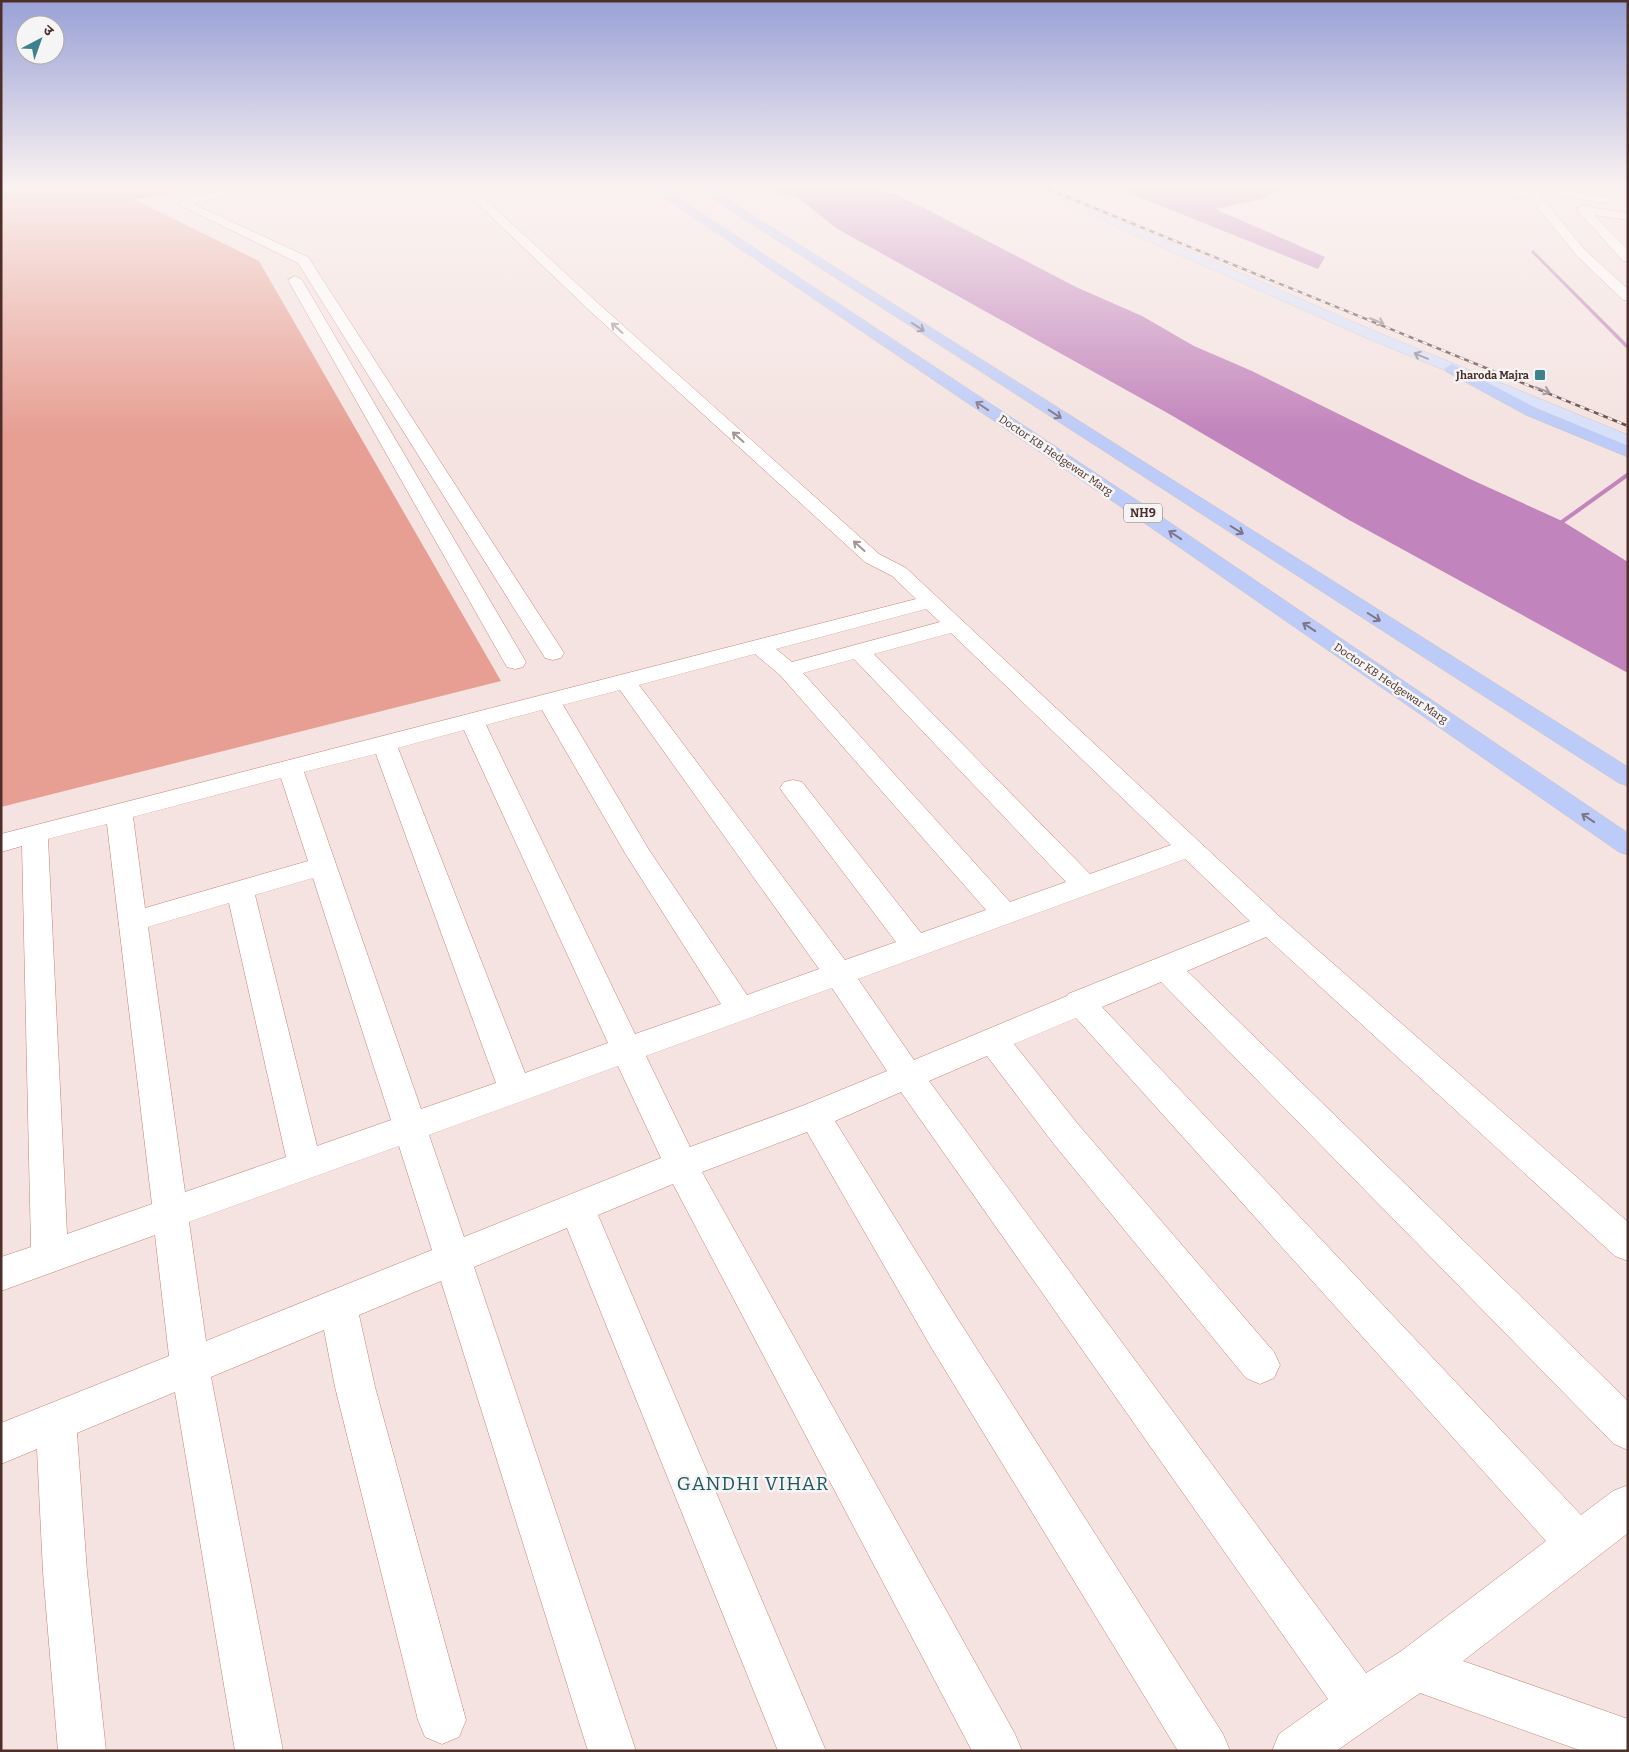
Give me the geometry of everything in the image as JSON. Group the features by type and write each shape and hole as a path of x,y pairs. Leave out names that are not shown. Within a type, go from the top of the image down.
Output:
{"highway":[{"name":"Doctor KB Hedgewar Marg","path":"775,269 1129,504 1628,846"},
{"name":"NH9","path":"827,269 1628,778"},
{"path":"1452,369 1532,412 1628,452"}],"main road":[{"path":"1219,269 1628,442"},
{"path":"1250,269 1342,307"}],"street":[{"path":"289,269 515,662"},
{"path":"308,269 553,653"},
{"path":"552,269 872,558 900,572 1270,924 1628,1245"},
{"path":"572,269 761,437"},
{"path":"1598,269 1628,297"},
{"path":"886,548 893,555 900,572"},
{"path":"1,842 930,602"},
{"path":"788,670 955,625"},
{"path":"759,646 788,670 1005,914"},
{"path":"859,651 1085,885"},
{"path":"625,681 839,974 906,1074 1360,1704"},
{"path":"549,701 638,853 740,1009"},
{"path":"472,721 681,1165 998,1751"},
{"path":"384,743 514,1090"},
{"path":"290,768 410,1127 451,1260 612,1751"},
{"path":"793,788 854,864 915,946"},
{"path":"119,812 172,1213 190,1367 259,1751"},
{"path":"35,834 50,1256"},
{"path":"1,1274 1190,848"},
{"path":"133,921 323,866"},
{"path":"240,891 305,1165"},
{"path":"1,1444 681,1165 814,1115 906,1074 993,1040 1079,1002 1270,924"},
{"path":"1165,966 1628,1430"},
{"path":"1079,1002 1577,1543"},
{"path":"993,1040 1065,1133 1260,1365"},
{"path":"814,1115 945,1334 1206,1751"},
{"path":"577,1208 802,1751"},
{"path":"338,1306 355,1387 442,1720"},
{"path":"56,1422 65,1572 82,1751"},
{"path":"1296,1751 1360,1704 1416,1668 1577,1543 1628,1506"},
{"path":"1416,1668 1628,1743"}],"shaded area":[{"path":"1,269 263,269 501,681 1,807"},
{"path":"909,269 1041,269 1076,287 1142,316 1194,346 1252,371 1470,479 1562,521 1628,562 1628,673 1349,520 1171,415"}],"waterway":[{"path":"1550,269 1628,348"},
{"path":"1552,529 1628,474"}],"railway":[{"path":"1243,269 1628,426"}],"place":[{"name":"Jharoda Majra","path":"1540,375"}],"district":[{"name":"GANDHI VIHAR","path":"753,1483"}]}
